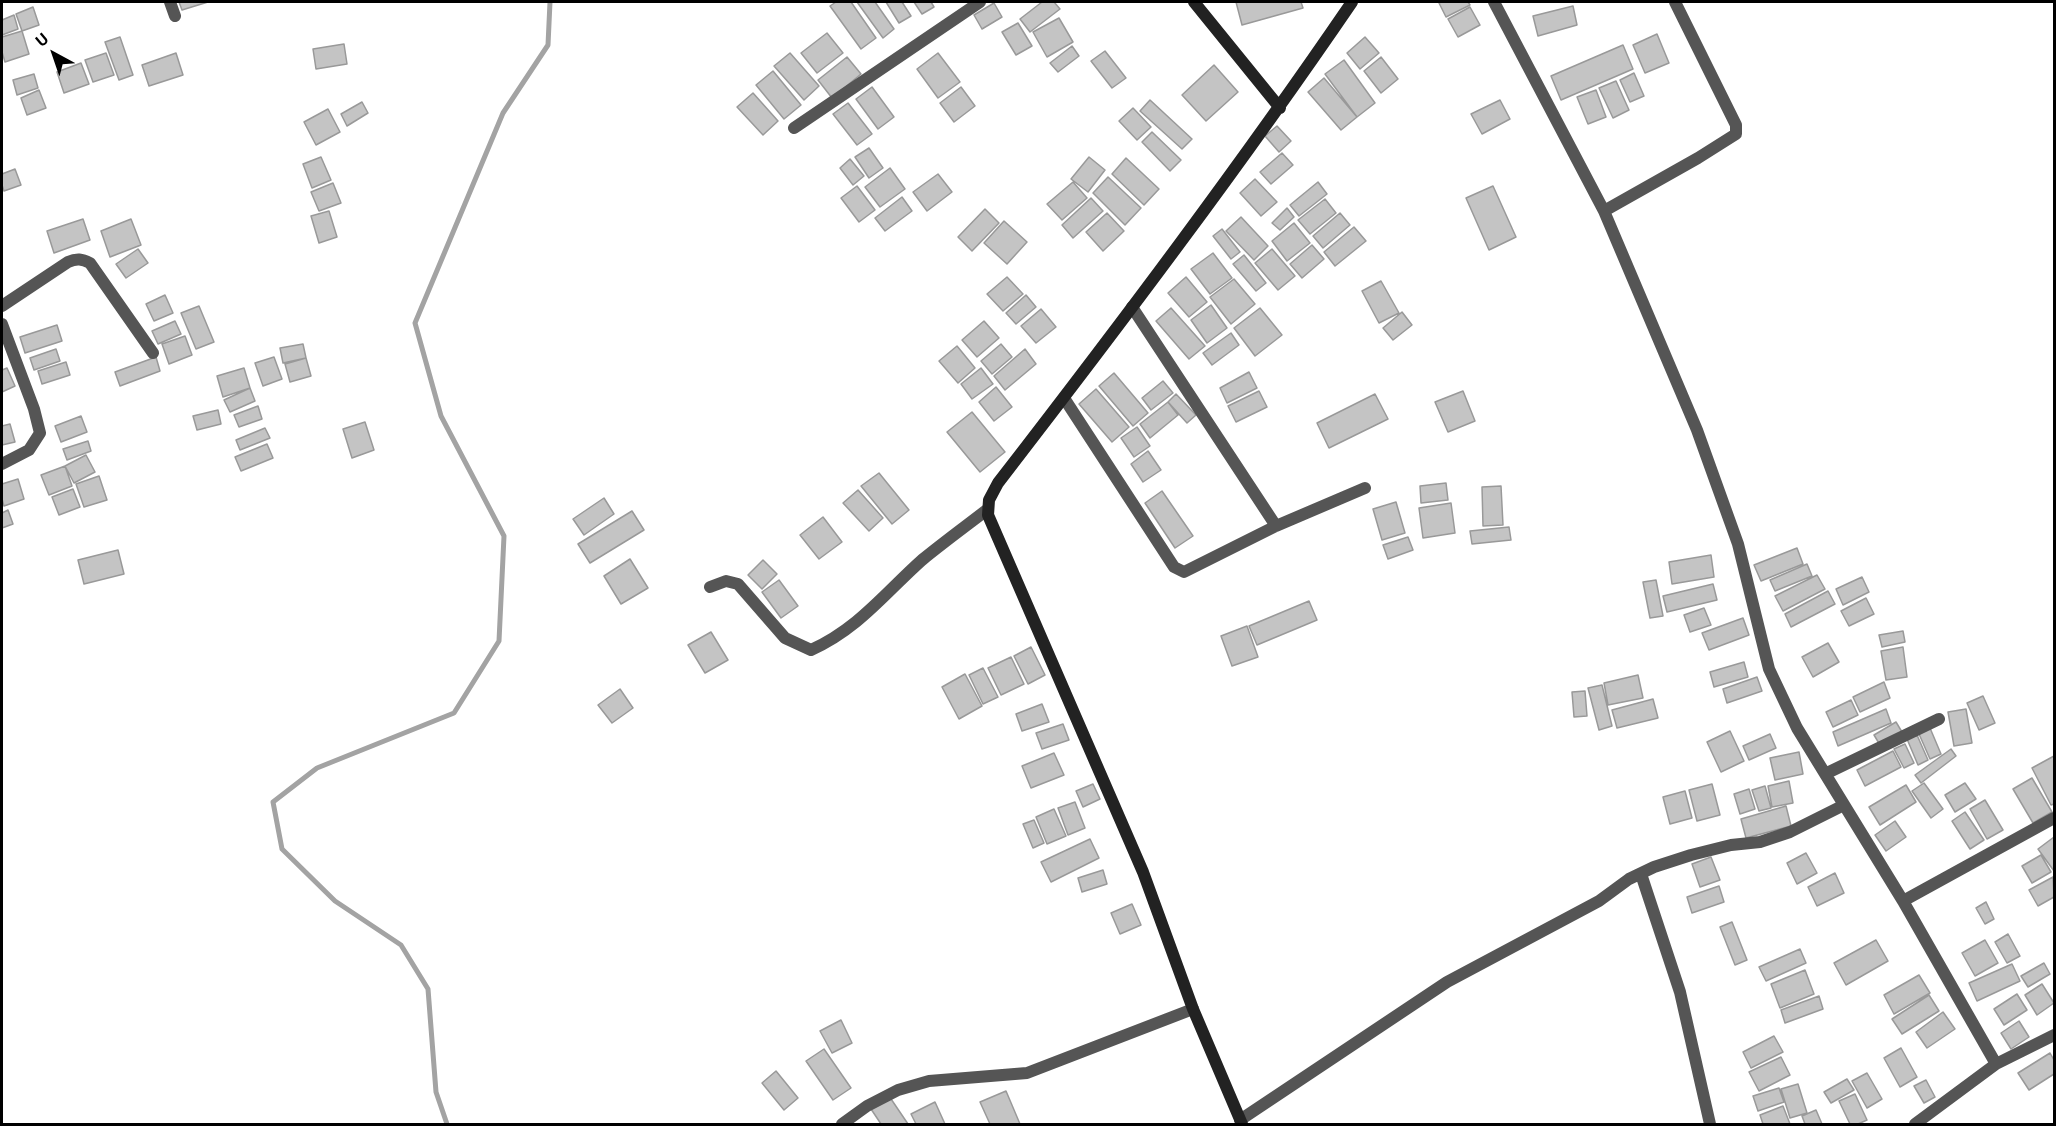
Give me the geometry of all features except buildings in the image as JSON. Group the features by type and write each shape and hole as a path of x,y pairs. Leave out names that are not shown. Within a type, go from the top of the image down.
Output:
{"street":[{"path":"170,2 175,16"},
{"path":"794,128 980,2"},
{"path":"1194,2 1280,108"},
{"path":"1352,2 1280,108 998,483 989,500 988,509 988,515 1143,872 1193,1009 1241,1122 1447,982 1599,901 1629,879 1654,867 1691,855 1731,845 1760,842 1790,832 1844,805"},
{"path":"1494,2 1604,211 1704,450 1738,544 1769,669 1797,728 1903,901 1996,1064"},
{"path":"1604,211 1698,159 1736,134 1736,125 1675,2"},
{"path":"2,306 68,262 75,259 82,260 90,263 153,353"},
{"path":"1132,307 1276,526"},
{"path":"2,324 34,410 40,433 29,450 2,464"},
{"path":"1064,398 1174,567 1184,573 1276,526 1365,488"},
{"path":"710,587 726,581 738,584 785,638 811,650 833,640 878,603 922,561 988,509"},
{"path":"1825,774 1939,719"},
{"path":"1903,901 2055,818"},
{"path":"1641,874 1680,992 1710,1125"},
{"path":"842,1125 867,1106 898,1090 928,1081 1028,1072 1193,1009"},
{"path":"1915,1125 1996,1064 2055,1035"}],"waterway":[{"path":"447,1124 436,1092 428,989 401,945 335,901 282,849 273,802 317,768 454,713 499,641 504,536 441,416 415,323 503,113 548,45 550,2"}]}
